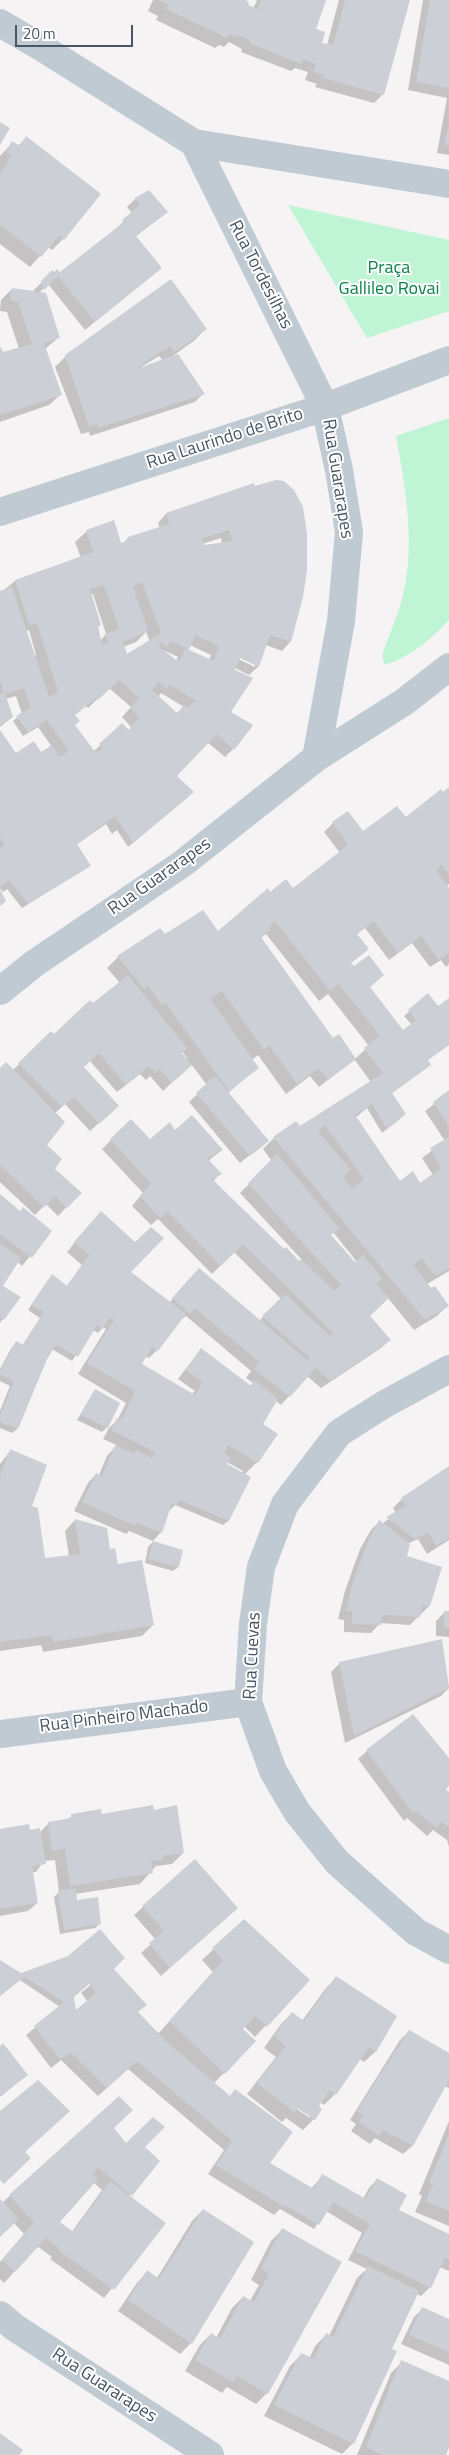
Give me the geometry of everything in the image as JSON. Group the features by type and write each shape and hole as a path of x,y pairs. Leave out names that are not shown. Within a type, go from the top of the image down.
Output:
{"street":[{"path":"0,24 42,47 194,143 449,184"},
{"name":"Rua Tordesilhas","path":"194,143 326,407"},
{"name":"Rua Laurindo de Brito","path":"0,512 326,407 449,360"},
{"name":"Rua Guararapes","path":"316,758 341,621 349,532 326,407"},
{"name":"Rua Guararapes","path":"0,991 35,963 182,864 316,758 404,702 449,667"},
{"name":"Rua Cuevas","path":"449,1369 383,1405 339,1433 285,1504 262,1567 252,1624 248,1702 274,1771 297,1812 337,1862 416,1932 449,1950"},
{"name":"Rua Pinheiro Machado","path":"0,1734 248,1702"},
{"name":"Rua Guararapes","path":"0,2315 14,2327 210,2455"}],"green space":[{"name":"Praça Gallileo Rovai","path":"288,205 449,240 449,311 367,338"},
{"path":"449,418 449,620 420,647 404,657 385,665 382,656 400,606 408,564 408,521 396,436"}],"building":[{"path":"158,0 246,0 249,3 248,5 258,9 261,0 326,0 316,29 325,32 322,43 333,45 345,0 410,0 384,95 323,78 324,75 313,72 316,64 303,59 301,64 249,43 250,40 236,34 236,37 229,34 227,38 166,9 168,5"},
{"path":"430,0 449,0 449,88 416,82"},
{"path":"0,122 10,128 0,145"},
{"path":"448,126 449,145 444,145"},
{"path":"26,136 101,194 64,240 59,236 41,257 0,225 0,174 11,156 6,152 12,141 20,146"},
{"path":"149,190 168,212 136,236 162,268 95,322 58,276 44,290 41,281 52,270 54,272 57,269 60,272 124,222 122,220 140,205 135,198"},
{"path":"171,279 207,329 175,352 170,346 133,370 178,354 205,394 98,428 97,424 89,427 65,355"},
{"path":"12,288 46,293 60,338 44,343 62,395 0,415 0,346 3,352 32,344 18,302 10,300"},
{"path":"276,480 284,481 294,490 303,507 307,534 307,570 303,597 291,642 270,635 259,667 240,658 235,670 253,678 231,712 253,725 252,727 234,750 217,734 177,776 194,792 133,843 115,816 77,844 91,866 28,904 9,880 0,888 0,848 5,845 0,838 0,730 16,753 34,741 41,752 52,745 59,757 69,751 47,720 28,732 16,716 31,707 24,688 5,694 13,717 0,725 0,694 4,693 0,680 0,591 12,587 49,697 58,692 37,623 29,625 15,580 93,552 86,530 114,520 121,543 126,541 128,537 169,524 166,513 254,483 255,486","holes":["229,530 233,541 204,545 202,538","142,582 161,633 127,654 123,642 148,631 133,587","104,585 119,629 105,634 108,643 102,645 98,626 101,625 90,589","195,635 219,646 214,661 189,650","171,641 186,648 179,662 158,646 161,643 167,647","119,680 139,698 130,708 139,718 129,730 122,723 99,744 103,748 96,753 75,725 80,721 75,715 96,698 98,700","159,682 167,689 170,685 195,700 188,708 184,705 177,713 152,690"]},
{"path":"449,787 449,875 442,865 436,870 449,888 449,953 439,960 421,936 398,953 374,921 357,934 369,949 351,963 354,966 369,955 384,975 370,987 403,1030 416,1020 408,1010 428,993 438,1006 449,998 449,1045 428,1060 431,1065 392,1093 406,1114 387,1129 372,1104 355,1115 400,1181 413,1171 420,1183 441,1168 430,1148 449,1137 449,1268 435,1276 422,1258 413,1265 431,1288 435,1286 449,1306 425,1320 273,1137 296,1121 300,1126 383,1073 364,1048 380,1036 339,984 330,991 275,921 269,927 271,930 261,937 333,1038 339,1034 356,1059 328,1080 319,1068 297,1084 269,1045 264,1050 222,991 210,999 259,1068 229,1091 165,1002 162,1005 148,986 145,990 117,956 160,928 165,934 203,910 218,931 268,888 270,892 286,879 293,888 348,845 332,822 348,811 363,831 397,806 406,817 441,789 443,792","holes":["325,1125 364,1179 352,1189 343,1176 351,1170 318,1131"]},
{"path":"0,889 6,901 0,906"},
{"path":"128,975 187,1048 182,1053 192,1065 172,1083 159,1069 155,1073 149,1066 126,1085 99,1053 84,1067 119,1106 99,1124 74,1097 62,1107 18,1063 51,1031 54,1034 90,1000 93,1003"},
{"path":"6,1062 65,1122 47,1145 62,1159 55,1169 82,1193 67,1208 55,1196 44,1207 0,1165 0,1068"},
{"path":"215,1076 269,1141 250,1156 196,1093"},
{"path":"449,1090 449,1126 433,1102"},
{"path":"192,1115 223,1150 207,1158 222,1174 212,1179 284,1249 286,1247 299,1261 301,1259 334,1291 341,1285 248,1183 277,1154 339,1228 331,1235 355,1262 363,1255 383,1279 376,1284 389,1298 370,1316 391,1340 330,1381 316,1368 290,1397 254,1369 259,1362 195,1308 190,1314 172,1298 199,1268 308,1361 310,1358 262,1316 285,1294 330,1336 333,1333 243,1244 221,1266 167,1211 160,1218 140,1196 151,1184 110,1139 131,1119 150,1139 170,1122 175,1130"},
{"path":"0,1194 20,1211 23,1207 52,1231 32,1258 0,1234"},
{"path":"101,1211 135,1242 151,1227 164,1238 131,1272 186,1314 158,1351 152,1347 142,1364 195,1395 203,1382 186,1370 201,1348 251,1386 254,1380 278,1399 263,1424 278,1434 258,1463 228,1445 224,1454 231,1457 227,1464 251,1477 229,1521 179,1500 177,1505 172,1503 162,1533 137,1523 135,1526 82,1502 96,1473 102,1476 115,1445 134,1454 136,1450 152,1458 155,1452 111,1430 117,1418 122,1419 135,1391 87,1363 114,1320 110,1317 103,1329 97,1325 78,1357 56,1345 47,1359 18,1429 0,1422 0,1415 14,1381 0,1374 0,1371 16,1341 23,1345 44,1312 31,1305 52,1274 67,1286 89,1255 74,1242"},
{"path":"0,1244 21,1258 3,1286 21,1297 4,1320 0,1317"},
{"path":"95,1389 120,1403 108,1428 80,1415"},
{"path":"10,1449 47,1465 32,1506 38,1508 45,1558 80,1554 75,1519 107,1528 110,1549 115,1548 118,1564 142,1560 154,1625 53,1642 52,1635 0,1642 0,1476"},
{"path":"449,1466 449,1538 436,1546 428,1532 415,1539 386,1517 406,1506 401,1498"},
{"path":"379,1520 410,1544 407,1556 442,1567 430,1606 422,1605 420,1617 382,1615 381,1625 352,1624 352,1611 346,1611 353,1581 369,1539"},
{"path":"153,1541 183,1550 179,1567 148,1559"},
{"path":"444,1611 449,1611 449,1628 444,1628"},
{"path":"442,1639 449,1688 354,1736 339,1662"},
{"path":"413,1714 449,1758 449,1785 446,1790 449,1792 449,1827 441,1822 437,1828 416,1811 413,1813 366,1750"},
{"path":"153,1805 154,1810 177,1805 184,1853 163,1856 163,1860 151,1861 153,1873 70,1886 65,1849 52,1851 48,1822 71,1818 71,1814 101,1809 102,1814"},
{"path":"29,1824 30,1830 40,1828 46,1864 32,1866 38,1903 0,1909 0,1829"},
{"path":"195,1859 238,1908 170,1968 149,1943 164,1931 142,1906"},
{"path":"76,1888 77,1900 98,1897 101,1924 64,1930 58,1891"},
{"path":"244,1919 310,1980 267,2027 255,2016 243,2029 256,2041 225,2074 169,2021 223,1960 212,1948"},
{"path":"100,1929 125,1958 114,1969 147,2005 138,2012 166,2041 230,2096 235,2089 293,2132 270,2163 314,2189 322,2174 366,2199 377,2178 407,2195 399,2210 449,2234 449,2260 445,2258 431,2288 355,2251 370,2224 333,2202 319,2225 285,2205 284,2207 216,2165 232,2141 137,2061 107,2088 70,2052 60,2060 34,2026 64,2002 25,1977 0,1995 0,1960 21,1973 68,1956","holes":["89,1984 96,1993 76,2010 74,1997"]},
{"path":"336,1976 397,2016 376,2052 369,2047 336,2095 330,2090 319,2106 322,2109 315,2120 297,2108 294,2112 257,2083 286,2046 274,2036 292,2012 304,2021"},
{"path":"409,2030 449,2053 449,2080 413,2146 383,2130 379,2136 359,2122 363,2115 357,2111"},
{"path":"3,2043 28,2075 0,2096 0,2046"},
{"path":"38,2080 70,2111 25,2152 31,2158 4,2184 0,2180 0,2111"},
{"path":"119,2096 133,2110 114,2128 126,2143 153,2117 165,2127 145,2147 160,2161 132,2196 98,2167 92,2174 98,2179 60,2222 73,2232 110,2181 166,2223 114,2290 58,2250 59,2248 46,2238 15,2272 2,2260 34,2222 9,2195"},
{"path":"449,2134 449,2211 425,2201 433,2185 429,2183"},
{"path":"0,2199 19,2219 0,2237"},
{"path":"203,2209 254,2242 192,2344 128,2300 147,2270 159,2279"},
{"path":"282,2228 342,2262 268,2394 237,2376 233,2382 195,2360 211,2333 220,2339 243,2296 254,2302 269,2274 261,2268"},
{"path":"368,2266 419,2291 392,2349 397,2351 354,2444 274,2405 301,2353 314,2359 326,2333 333,2337"},
{"path":"422,2307 449,2319 449,2352 409,2335"},
{"path":"401,2360 449,2381 449,2447 446,2455 383,2455 366,2447"},
{"path":"0,2433 23,2450 19,2455 0,2455"}]}
